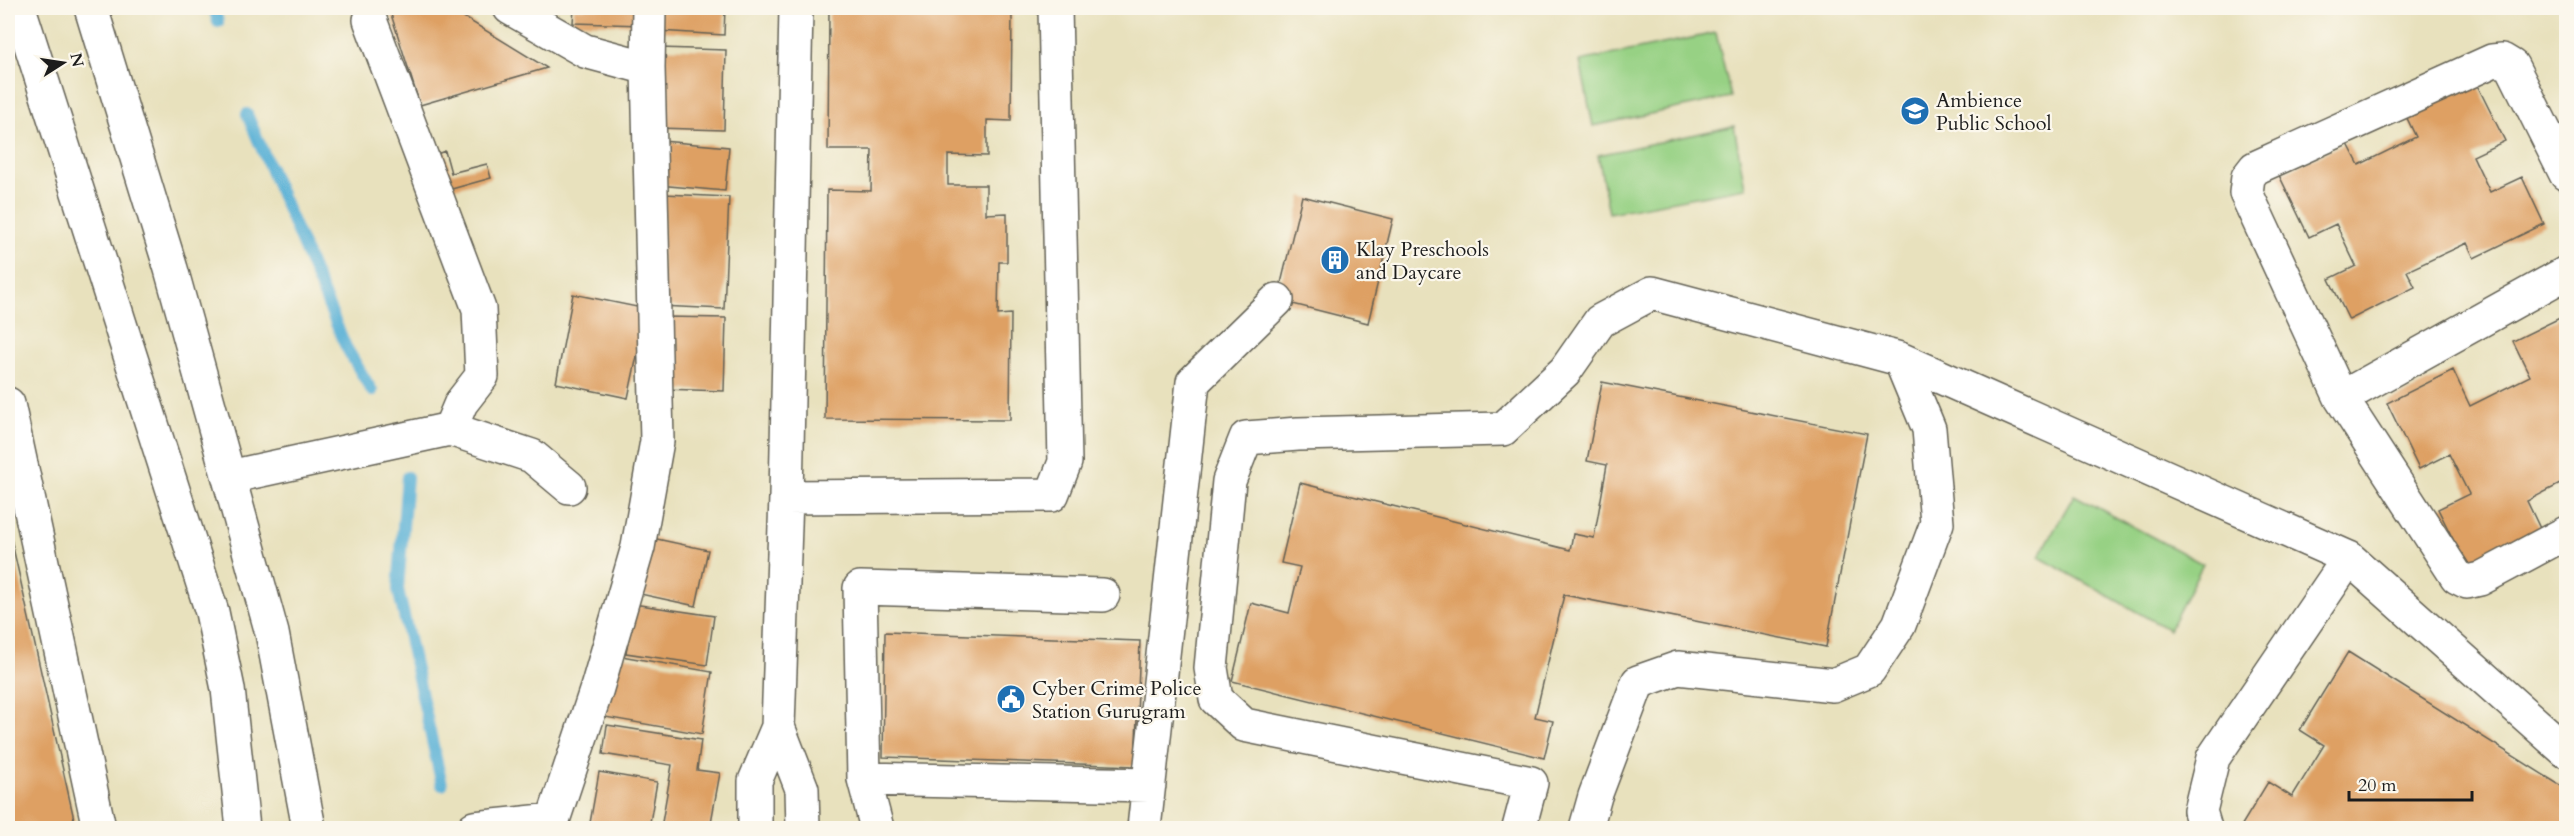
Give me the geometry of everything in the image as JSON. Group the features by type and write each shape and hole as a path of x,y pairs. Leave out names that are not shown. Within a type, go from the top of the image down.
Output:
{"street":[{"path":"19,8 212,612 228,688 243,828"},
{"path":"91,8 171,268 272,633 309,828"},
{"path":"510,8 585,51 648,68"},
{"path":"474,828 553,820 597,688 638,547 657,441 648,68 649,8"},
{"path":"755,828 755,781 778,727 786,497 796,8"},
{"path":"786,497 1052,495 1065,462 1055,8"},
{"path":"370,20 480,309 482,376 461,403 450,429"},
{"path":"2566,174 2512,66 2502,60 2492,61 2255,168 2248,177 2246,193 2341,398 2457,577 2467,582 2480,579 2566,533"},
{"path":"2341,398 2566,273"},
{"path":"1519,828 1531,783 1244,725 1216,699 1211,668 1228,481 1246,438 1298,434 1503,429 1565,371 1600,321 1652,293 1900,359 2349,558 2566,751"},
{"path":"1144,828 1193,382 1277,300"},
{"path":"1586,828 1595,796 1638,682 1678,668 1833,685 1869,670 1899,625 1937,523 1929,429 1900,359"},
{"path":"8,404 99,828"},
{"path":"229,477 450,429 532,456 569,487"},
{"path":"2205,828 2200,811 2213,758 2349,558"},
{"path":"877,828 864,779 860,588 1103,595"},
{"path":"778,727 802,789 802,828"},
{"path":"864,779 1149,785"}],"green space":[{"path":"1716,33 1731,97 1593,126 1580,61"},
{"path":"1734,126 1745,188 1609,213 1598,155"},
{"path":"2074,495 2203,564 2169,630 2039,557"}],"building":[{"path":"389,8 449,8 547,68 420,105"},
{"path":"574,8 644,8 643,25 573,23"},
{"path":"659,8 725,8 724,35 658,31"},
{"path":"829,8 1012,8 1011,121 987,120 987,156 948,155 948,185 986,185 986,214 1007,213 1007,262 999,262 998,315 1011,314 1010,420 825,419 827,190 871,191 872,150 828,150"},
{"path":"659,48 726,50 724,130 657,128"},
{"path":"2474,79 2505,141 2473,156 2490,192 2522,177 2544,224 2474,258 2467,243 2407,271 2415,287 2349,320 2329,279 2356,266 2336,224 2309,237 2279,175 2347,142 2359,165 2416,137 2405,114"},
{"path":"662,141 729,147 725,191 658,185"},
{"path":"445,151 451,173 487,164 491,178 441,192 431,156"},
{"path":"664,194 729,197 724,309 660,306"},
{"name":"Klay Preschools and Daycare","path":"1302,196 1393,219 1368,323 1277,300"},
{"path":"573,294 647,309 628,398 556,383"},
{"path":"2566,315 2566,481 2527,501 2545,539 2471,575 2438,509 2469,494 2449,454 2419,469 2387,403 2453,370 2470,406 2530,376 2513,341"},
{"path":"665,317 726,318 724,391 663,389"},
{"path":"1602,382 1867,434 1826,647 1564,595 1535,717 1553,721 1544,758 1232,681 1251,603 1289,613 1300,567 1281,563 1300,483 1570,550 1573,534 1594,538 1607,465 1587,461"},
{"path":"8,525 76,828 8,828"},
{"path":"643,536 708,550 696,606 631,592"},
{"path":"633,604 714,616 707,665 626,653"},
{"name":"Cyber Crime Police Station Gurugram","path":"885,632 1140,641 1135,766 883,757"},
{"path":"2348,652 2566,789 2566,828 2240,828 2268,782 2292,797 2324,745 2300,730"},
{"path":"616,655 712,672 702,734 605,717"},
{"path":"607,725 701,740 697,770 720,773 710,828 661,828 672,765 603,754"},
{"path":"599,772 657,782 649,828 621,828 590,823"}],"waterway":[{"path":"214,8 218,22"},
{"path":"247,114 346,347 372,391"},
{"path":"407,477 398,589 442,785"}],"place":[{"name":"Ambience Public School","path":"1915,111"},
{"name":"Klay Preschools and Daycare","path":"1335,260"},
{"name":"Cyber Crime Police Station Gurugram","path":"1011,699"}]}
